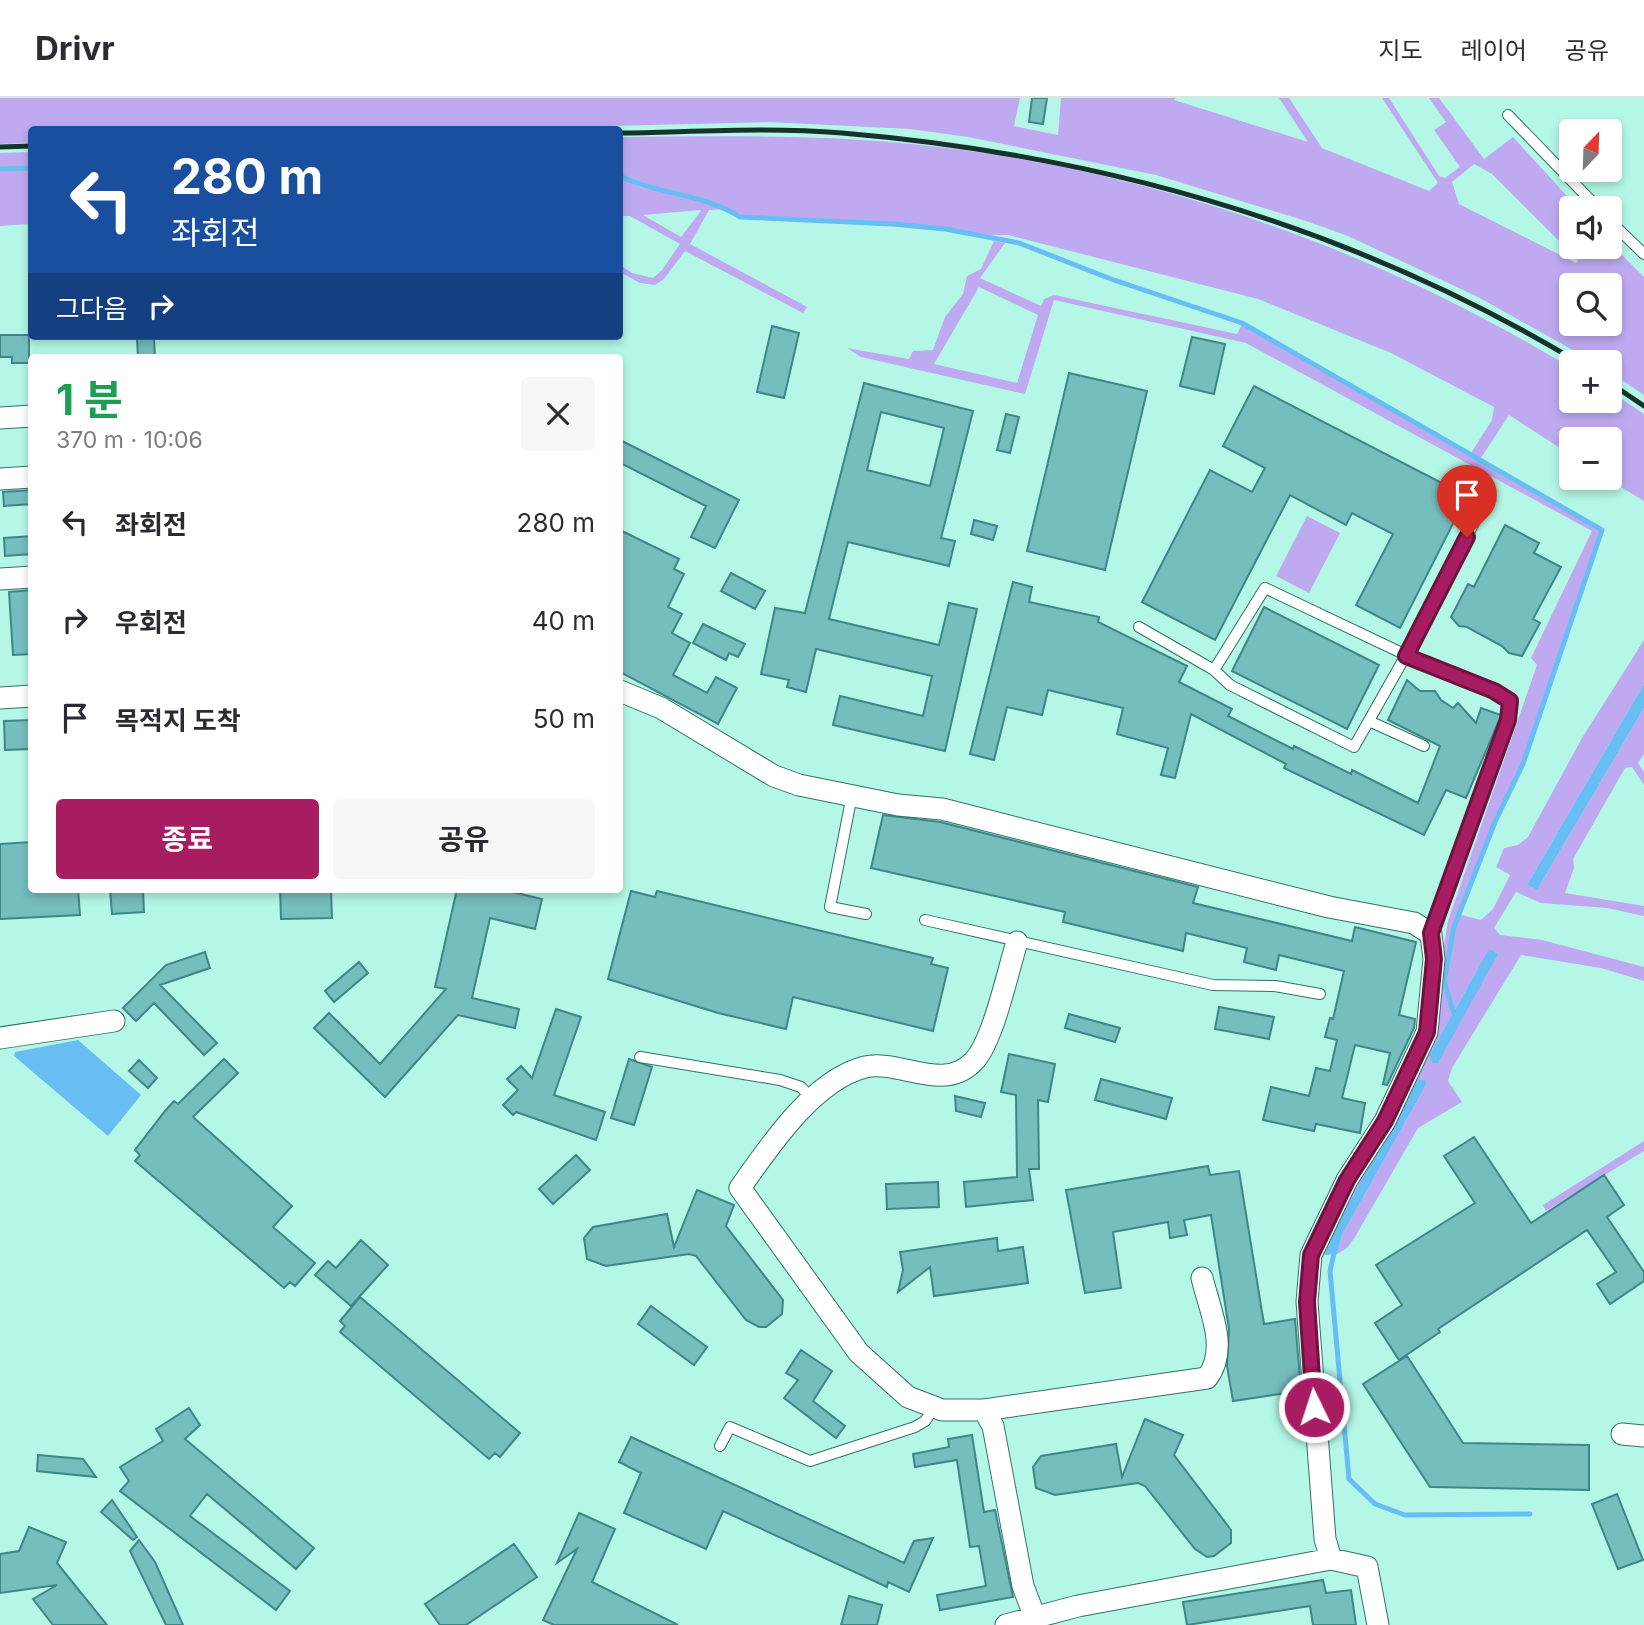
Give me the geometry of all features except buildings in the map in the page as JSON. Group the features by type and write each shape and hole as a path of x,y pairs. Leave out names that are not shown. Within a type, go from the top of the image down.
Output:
{"street":[{"path":"0,418 28,415"},
{"path":"0,479 28,477"},
{"path":"0,579 28,577"},
{"path":"623,692 661,708 775,776 799,785 942,809 1329,908 1415,923 1431,933 1434,959 1427,1032 1385,1121 1347,1180 1311,1255 1307,1302 1325,1539 1331,1559"},
{"path":"0,698 28,696"},
{"path":"1017,942 986,1042 975,1062 961,1072 924,1075 867,1066 840,1077 813,1099 770,1145 740,1188 859,1353 908,1397 935,1407 984,1410 1207,1378 1216,1367 1220,1351 1202,1278"},
{"path":"0,1038 114,1021"},
{"path":"984,1410 993,1426 1023,1586 1034,1615"},
{"path":"1622,1434 1644,1436"},
{"path":"1006,1625 1034,1615 1331,1559 1367,1567 1378,1625"}],"lane":[{"path":"1508,115 1586,196"},
{"path":"1622,233 1644,254"},
{"path":"1139,627 1214,670 1230,685 1354,747 1406,656 1479,513"},
{"path":"1214,670 1265,588 1406,656 1494,691 1510,701 1508,720 1431,933"},
{"path":"1369,721 1424,746"},
{"path":"852,795 830,907 866,914"},
{"path":"925,920 1213,985 1275,986 1320,994"},
{"path":"640,1057 780,1080 801,1087 813,1099"},
{"path":"720,1446 730,1427 810,1461 915,1427 925,1421 935,1407"}],"shaded area":[{"path":"0,98 1020,98 1014,126 1058,135 1061,98 1176,98 1174,100 1308,142 1279,98 1289,98 1322,148 1429,191 1438,183 1382,98 1389,98 1439,176 1445,178 1460,167 1434,130 1446,122 1429,98 1439,98 1484,159 1513,137 1567,196 1559,196 1559,241 1492,174 1474,164 1452,182 1459,204 1559,254 1559,259 1576,263 1577,259 1622,259 1622,255 1644,277 1644,395 1622,380 1622,350 1573,350 1478,297 1348,236 1156,175 968,137 910,129 769,122 610,126 28,126 28,143 0,144"},
{"path":"743,136 866,140 947,148 1030,161 1111,178 1271,225 1349,255 1425,289 1559,361 1559,413 1622,413 1622,399 1644,414 1644,501 1622,488 1622,427 1559,427 1559,447 1509,415 1481,458 1471,453 1492,420 1494,407 1391,353 1258,299 1008,235 882,222 741,215 712,202 623,175 623,137"},
{"path":"28,152 28,167 0,168 0,153"},
{"path":"0,170 28,170 28,224 0,226"},
{"path":"623,179 639,187 691,197 726,209 709,210 690,244 807,307 803,313 685,251 664,279 655,285 640,283 623,274 623,267 632,273 653,278 680,244 630,216 623,216","holes":["700,210 701,211 681,237 643,215"]},
{"path":"994,241 1005,243 980,278 1041,306 1044,299 1054,295 1237,334 1242,324 1601,530 1522,763 1494,821 1453,927 1443,981 1453,1014 1429,1056 1498,954 1489,950 1454,1011 1446,981 1456,927 1461,915 1481,920 1493,909 1510,875 1496,867 1504,848 1518,845 1528,837 1582,738 1644,640 1644,684 1527,885 1537,890 1644,708 1644,754 1638,763 1644,772 1644,785 1632,767 1625,768 1573,859 1574,868 1565,893 1644,906 1644,916 1607,908 1541,903 1516,892 1494,928 1500,935 1542,940 1644,967 1644,981 1601,968 1521,955 1452,1068 1448,1081 1462,1102 1418,1128 1355,1237 1347,1248 1337,1254 1342,1235 1426,1085 1424,1080 1330,1238 1325,1255 1317,1255 1429,1037 1448,921 1537,665 1531,658 1592,531 1246,343 1054,300 1025,394 861,357 847,348 909,359 913,351 933,350 945,317 963,294 967,276 981,269","holes":["979,287 1038,315 1017,383 934,364"]},
{"path":"1307,516 1340,533 1309,593 1276,576"},
{"path":"1644,1141 1644,1151 1546,1211 1543,1205"}],"water":[{"path":"1644,684 1644,708 1537,890 1527,885"},
{"path":"1489,949 1498,954 1438,1063 1433,1063 1429,1056"},
{"path":"78,1040 141,1095 108,1136 14,1056 15,1052"},
{"path":"1416,1080 1425,1080 1426,1085 1342,1235 1337,1254 1325,1255 1330,1238"}],"waterway":[{"path":"0,169 28,168"},
{"path":"623,177 711,203 740,217 893,224 945,229 1019,243 1111,279 1242,323 1602,530 1523,764 1495,822 1454,927 1444,981 1455,1017"},
{"path":"1335,1249 1330,1271 1349,1479 1375,1504 1405,1515 1530,1514"}],"railway":[{"path":"623,133 758,130 842,133 1035,159 1130,180 1223,205 1315,236 1405,272 1492,314 1559,351"},
{"path":"0,147 28,146"},
{"path":"1622,391 1644,406"}],"route":[{"path":"1314,1407 1307,1302 1311,1255 1347,1180 1385,1121 1427,1032 1434,959 1431,933 1508,720 1510,701 1494,691 1406,656 1467,537"}]}
